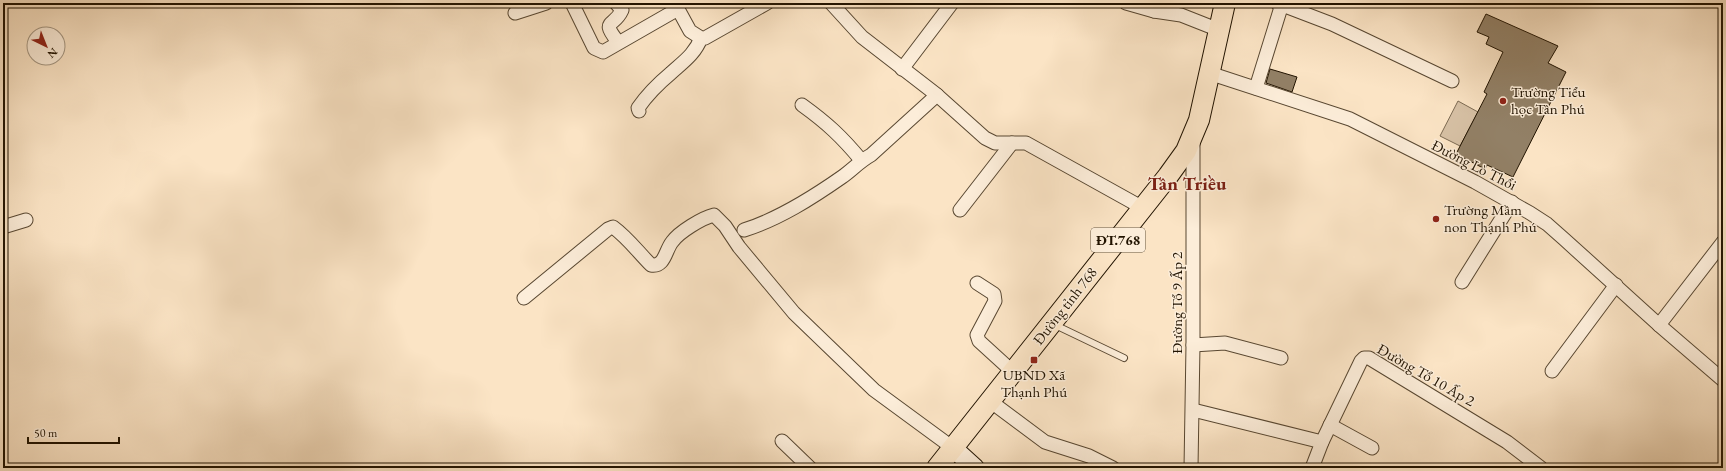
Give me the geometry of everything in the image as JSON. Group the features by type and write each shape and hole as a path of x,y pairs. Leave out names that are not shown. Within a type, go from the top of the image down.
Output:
{"main road":[{"name":"Đường tỉnh 768","path":"937,468 1179,162 1193,137 1199,120 1225,3"}],"street":[{"path":"515,13 546,3"},
{"path":"572,3 594,48 602,52 678,6 690,30 701,38 705,38 767,3"},
{"path":"616,3 622,10 609,25 609,29 618,42"},
{"path":"831,3 862,37 937,96 985,138 995,143 1026,143 1143,208"},
{"path":"902,69 952,3"},
{"path":"1126,3 1155,7 1181,15 1219,30"},
{"path":"1256,88 1280,4 1332,24 1452,81"},
{"path":"639,111 638,108 644,100 697,49 701,38"},
{"name":"Đường Lò Thổi","path":"1209,72 1350,119 1512,202 1547,224 1659,325 1723,380"},
{"path":"744,230 789,211 844,176 861,160 872,155 937,96"},
{"path":"802,105 826,122 861,160"},
{"name":"Đường Tổ 9 Ấp 2","path":"1191,468 1193,345 1193,137"},
{"path":"960,210 1012,143"},
{"path":"1462,282 1512,202"},
{"path":"524,298 608,229 613,227 634,245 651,265 656,266 661,263 672,242 681,234 708,216 714,215 725,226 739,247 800,319 874,390 953,448 975,468"},
{"path":"3,227 26,220"},
{"path":"1659,325 1723,242"},
{"path":"977,284 994,294 995,301 977,335 979,341 1013,372"},
{"path":"1552,371 1616,285"},
{"path":"1193,345 1225,343 1282,358"},
{"name":"Đường Tổ 10 Ấp 2","path":"1312,468 1330,425 1361,361 1364,358 1369,358 1507,442 1541,468"},
{"path":"990,402 1045,442 1058,448 1089,456 1112,468"},
{"path":"1192,410 1322,442"},
{"path":"1330,425 1372,448"},
{"path":"782,441 810,468"}],"lane":[{"path":"1052,323 1124,358"}],"shaded area":[{"path":"1458,101 1478,112 1460,146 1440,136"}],"building":[{"path":"1486,14 1558,46 1548,63 1566,72 1513,177 1487,165 1485,169 1456,154 1487,94 1484,92 1503,52 1486,44 1489,37 1477,32"},
{"path":"1270,69 1297,77 1292,92 1266,83"}],"place":[{"name":"Trường Tiểu học Tân Phú","path":"1503,101"},
{"name":"Trường Mầm non Thạnh Phú","path":"1436,219"},
{"name":"UBND Xã Thạnh Phú","path":"1034,360"}],"district":[{"name":"Tân Triều","path":"1187,183"}]}
